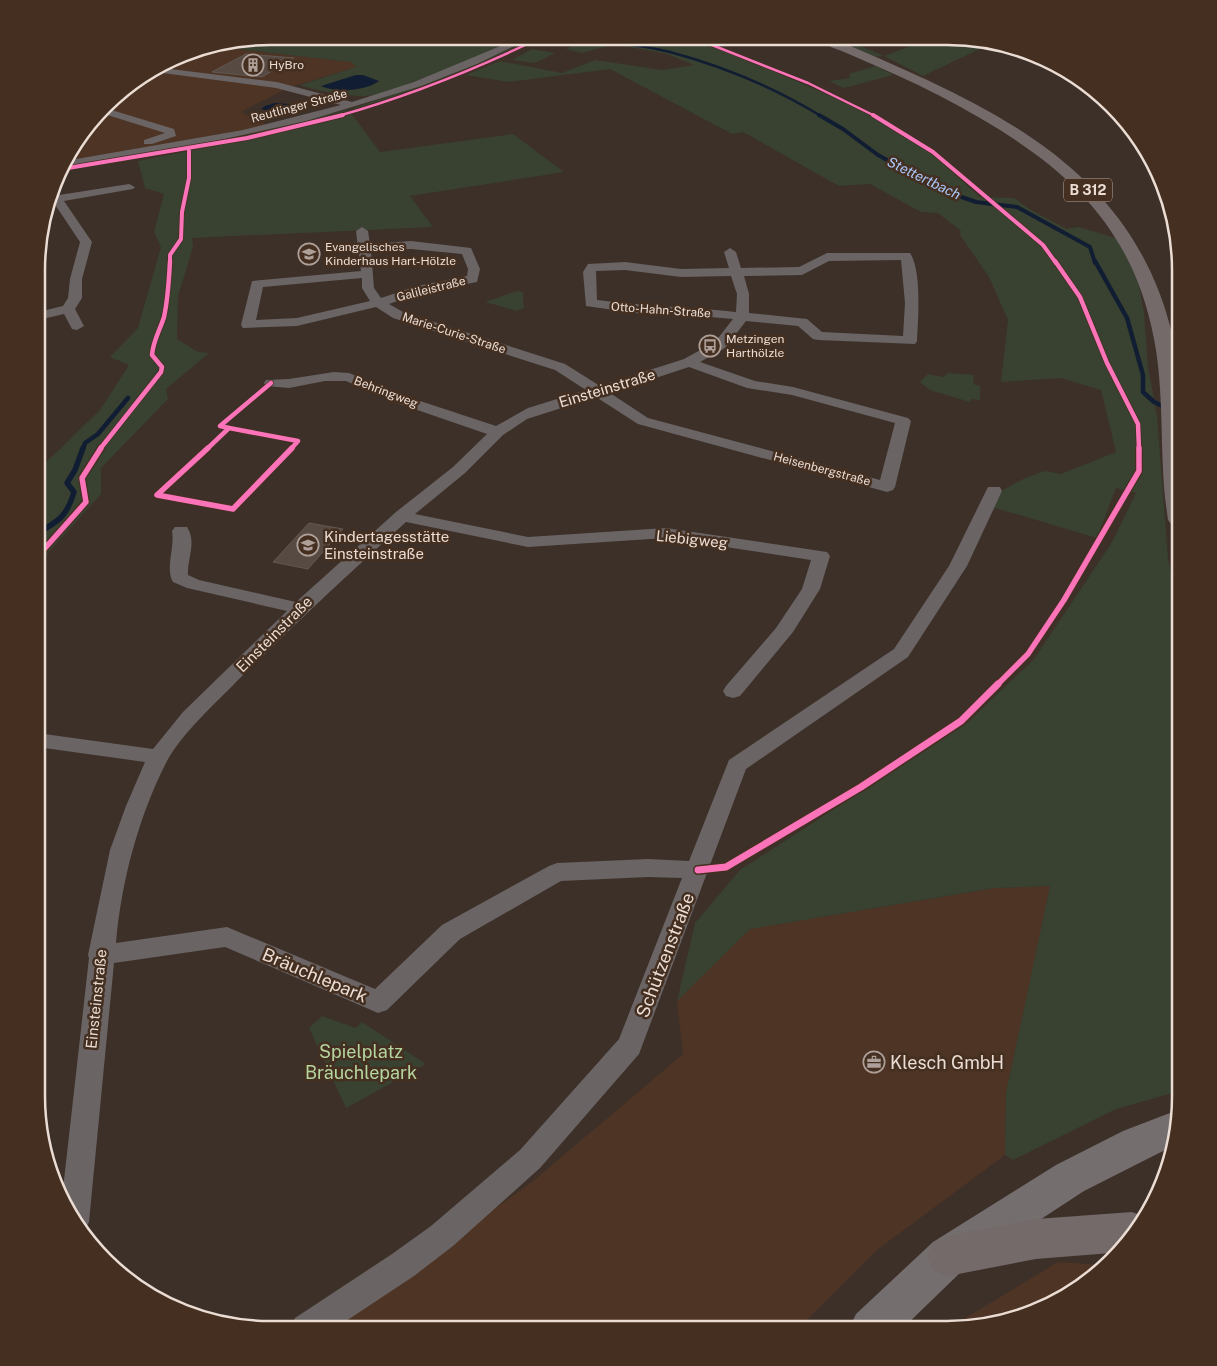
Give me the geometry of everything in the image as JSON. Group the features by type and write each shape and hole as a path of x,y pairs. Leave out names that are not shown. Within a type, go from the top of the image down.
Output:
{"highway":[{"name":"B 312","path":"834,45 856,52"},
{"name":"B 312","path":"840,45 946,92 1007,125 1075,177 1105,208 1125,236 1144,270 1164,339 1172,428"},
{"path":"948,1256 1036,1239 1125,1232"}],"main road":[{"path":"879,1321 948,1256 1070,1178 1137,1143 1169,1130"}],"street":[{"name":"Reutlinger Straße","path":"73,163 208,141 304,120 388,94 463,67 511,45"},
{"path":"166,71 277,85 350,106"},
{"path":"330,99 388,94"},
{"path":"79,152 162,140 171,136 170,132 110,112"},
{"path":"57,200 128,187"},
{"path":"45,314 68,309 75,298 76,279 86,242 56,202"},
{"path":"362,231 366,248 368,274 368,288 378,303 297,322 248,325 257,284 368,274"},
{"name":"Galileistraße","path":"366,248 411,245 460,250 467,252 474,269 473,279 417,290 378,303"},
{"path":"730,252 744,300 741,316"},
{"name":"Otto-Hahn-Straße","path":"906,256 908,261 912,303 910,341 818,336 802,322 741,316 676,310 642,310 591,303 589,272 592,267 625,266 681,273 802,271 827,257 906,256"},
{"name":"Marie-Curie-Straße","path":"378,303 398,315 560,367 599,391"},
{"path":"68,309 77,326"},
{"name":"Einsteinstraße","path":"75,1209 100,955 105,926 122,850 137,806 158,757 190,717 300,608 402,516 459,470 498,432 533,411 689,362 720,344 731,334 741,316"},
{"name":"Heisenbergstraße","path":"599,391 643,421 887,487 903,421 793,391 777,390 725,378 689,362"},
{"name":"Behringweg","path":"271,383 284,385 312,379 344,376 361,381 384,393 498,432"},
{"name":"Schützenstraße","path":"318,1321 403,1266 442,1236 530,1159 630,1046 737,765 901,654 958,566 994,491"},
{"name":"Liebigweg","path":"402,516 528,542 666,533 821,556 811,589 783,632 733,691"},
{"path":"181,531 185,546 177,565 179,578 193,584 300,608"},
{"path":"45,741 158,757"},
{"name":"Bräuchlepark","path":"100,955 226,937 378,1002 451,932 557,872 648,868 698,870"}],"shaded area":[{"path":"231,48 351,62 356,67 288,88 241,112 275,129 190,146 72,164 92,133 122,101 158,75 198,57"},
{"path":"1051,886 1006,1093 1005,1155 877,1250 806,1321 340,1321 533,1181 683,1054 677,1001 749,929 995,888"},
{"path":"1058,1262 1095,1265 1072,1283 1033,1304 991,1317 960,1321"}],"green space":[{"path":"256,45 505,45 417,83 375,95 360,96 330,93 300,85 356,67 351,62 231,48"},
{"path":"518,45 523,45 471,69 352,111 354,108 455,73"},
{"path":"573,45 619,45 582,53 566,49"},
{"path":"619,45 702,45 722,50 858,107 932,154 980,197 1014,198 1031,210 1067,229 1079,227 1119,239 1138,282 1144,313 1148,367 1157,416 1168,559 1172,578 1172,1093 1116,1109 1013,1160 1005,1155 1006,1093 1050,886 995,888 750,929 677,1001 695,923 740,870 966,724 1034,659 1111,544 1136,493 1116,488 1097,538 992,507 1003,490 1025,478 1045,471 1061,474 1116,452 1101,390 1061,378 1001,382 1008,320 989,277 960,235 961,231 938,213 921,212 870,184 839,186 743,132 732,134 610,69 509,82 466,75 500,61 562,73 595,60 662,70 694,65 667,54"},
{"path":"847,45 858,45 884,56 876,57"},
{"path":"915,45 961,45 982,48 923,76 884,56"},
{"path":"532,49 555,53 535,63 512,60"},
{"path":"876,66 893,75 844,88 829,81 850,78 849,74"},
{"path":"350,109 347,112 312,122 241,138 170,152 70,167 72,164 230,139"},
{"path":"351,113 380,152 513,134 564,172 410,196 433,227 192,238 193,247 178,296 177,339 198,352 209,353 166,389 168,399 101,468 101,494 45,556 45,463 100,410 129,365 110,357 138,328 161,247 154,232 164,194 145,188 138,161 274,134"},
{"path":"517,291 523,292 524,308 517,311 485,302"},
{"path":"948,373 974,375 973,384 980,386 980,400 971,399 970,402 930,390 920,382 928,374 943,377"},
{"name":"Spielplatz Bräuchlepark","path":"322,1016 356,1028 362,1022 426,1064 346,1108 309,1028"}],"water":[{"path":"356,75 363,75 379,81 367,87 351,90 335,90 321,86"},
{"path":"275,103 288,104 303,111 282,116 261,109"}],"building":[{"name":"HyBro","path":"246,54 294,58 262,77 212,72"},
{"name":"Kindertagesstätte Einsteinstraße","path":"309,523 343,529 308,569 273,562"}],"waterway":[{"name":"Stettertbach","path":"632,45 670,52 728,71 767,87 821,116"},
{"name":"Stettertbach","path":"819,115 843,129 878,155 941,190 976,202 1017,207 1090,247 1095,263"},
{"name":"Stettertbach","path":"1095,261 1127,318 1143,375 1143,392 1154,402 1167,408"},
{"path":"83,449 85,443 98,434 128,398"},
{"path":"45,529 57,521 68,507 74,492 67,483 75,470 83,448"}],"cycle path":[{"path":"70,168 185,150 247,138 368,108 428,88 525,45"},
{"path":"698,870 726,867 861,787 961,721 1028,654 1064,600 1139,471 1138,424 1107,363 1080,297 1043,245 933,152 862,108 808,83 712,45"},
{"path":"45,548 86,502 82,478 97,452 161,372 162,367 152,355 153,344 163,320 168,299 170,255 181,239 182,212 189,178 189,151"},
{"path":"229,428 298,441 233,509 157,495 229,428 220,426 271,383"}],"place":[{"name":"HyBro","path":"253,65"},
{"name":"Evangelisches Kinderhaus Hart-Hölzle","path":"309,254"},
{"name":"Metzingen Harthölzle","path":"710,346"},
{"name":"Kindertagesstätte Einsteinstraße","path":"308,545"},
{"name":"Klesch GmbH","path":"874,1062"}]}
